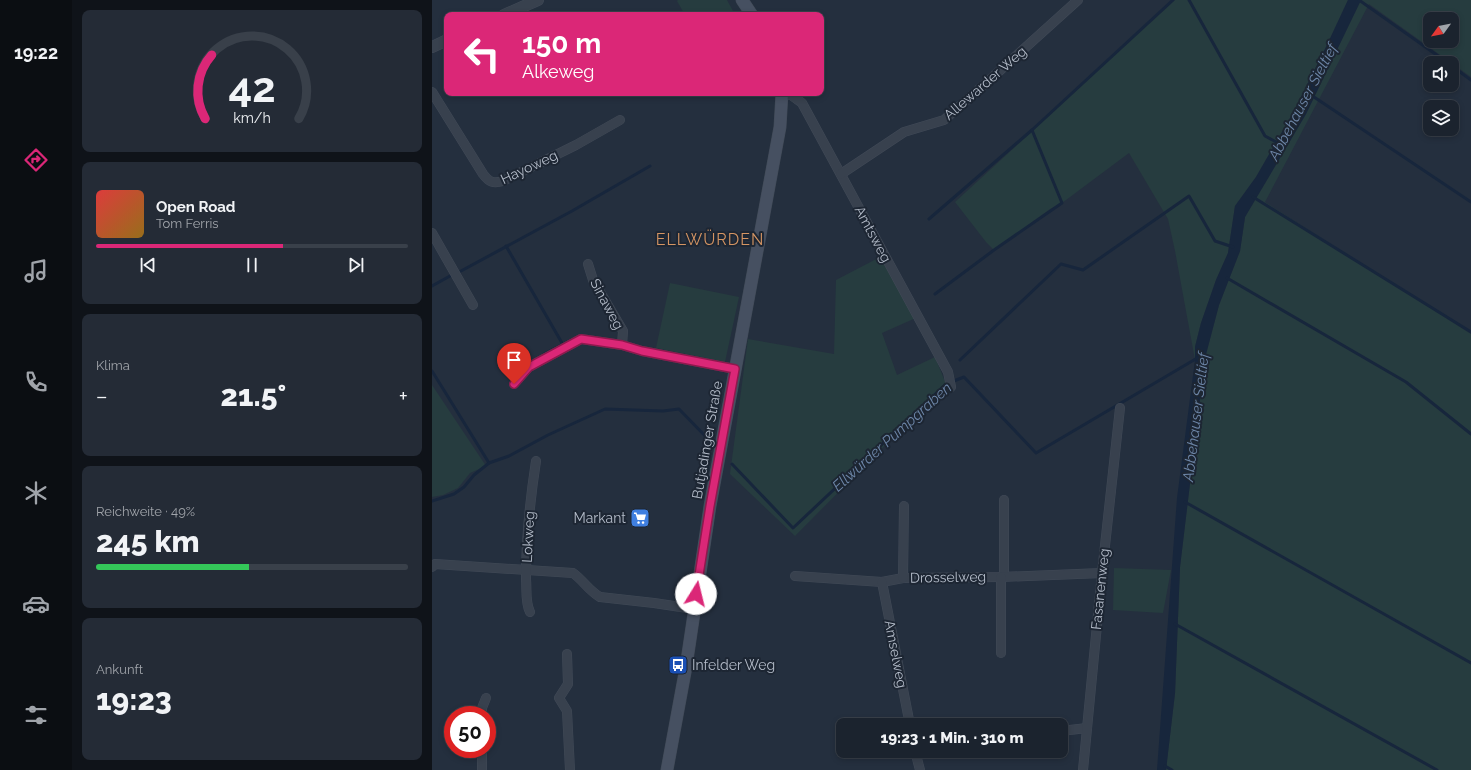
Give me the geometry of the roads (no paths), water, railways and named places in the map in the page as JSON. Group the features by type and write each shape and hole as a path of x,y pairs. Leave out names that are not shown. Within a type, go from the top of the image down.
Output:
{"main road":[{"path":"742,0 750,12"},
{"name":"Butjadinger Straße","path":"667,770 686,667 710,506 780,127 783,96"}],"street":[{"path":"511,12 538,0"},
{"name":"Allewarder Weg","path":"841,174 904,132 944,120 995,76 1078,0"},
{"path":"432,47 444,41"},
{"name":"Hayoweg","path":"432,92 483,174 487,180 492,183 503,181 576,145 620,120"},
{"name":"Amtsweg","path":"793,96 802,103 841,174 948,372 952,387"},
{"path":"432,233 474,305"},
{"name":"Sinaweg","path":"588,264 593,280 623,332 622,345"},
{"path":"514,384 529,367 581,339 622,345 642,351 735,369"},
{"name":"Fasanenweg","path":"1083,770 1120,408"},
{"name":"Lokweg","path":"530,612 527,605 526,570 529,513 536,461"},
{"path":"1001,653 1004,500"},
{"path":"903,578 904,506"},
{"path":"432,567 435,564 573,573 593,593 600,597 694,609"},
{"name":"Drosselweg","path":"795,576 882,582 903,578 1003,577 1102,573"},
{"name":"Amselweg","path":"882,582 909,718"},
{"path":"567,654 568,684 559,698 567,711 570,770"},
{"path":"483,706 486,698"},
{"path":"1068,730 1088,728"},
{"path":"482,758 482,770"},
{"path":"917,758 920,770"}],"water":[{"name":"Abbehauser Sieltief","path":"1348,0 1361,0 1306,114 1245,217 1240,251 1219,305 1205,358 1180,567 1175,693 1166,770 1157,770 1177,498 1195,360 1195,347 1201,323 1216,280 1228,253 1235,206 1256,177 1293,113"}],"waterway":[{"path":"929,219 1032,130 1173,0"},
{"name":"Abbehauser Sieltief","path":"1189,0 1265,136 1280,144"},
{"path":"1359,0 1438,56"},
{"path":"1459,71 1471,80"},
{"name":"Abbehauser Sieltief","path":"1311,95 1471,202"},
{"path":"935,294 994,250 1062,203 1032,130"},
{"path":"461,271 572,211 650,166"},
{"path":"960,360 1061,264 1083,270 1189,196 1215,241 1233,247"},
{"path":"1253,197 1471,332"},
{"path":"506,246 562,343"},
{"path":"432,286 450,276"},
{"path":"1227,278 1406,382 1471,434"},
{"path":"544,354 571,340"},
{"name":"Ellwürder Pumpgraben","path":"732,464 793,528 946,384 964,377 1036,453 1199,357"},
{"path":"432,371 489,463"},
{"name":"Ellwürder Pumpgraben","path":"432,501 454,494 464,487 474,475 489,463 509,456 548,435 605,409 663,411 679,409 712,443"},
{"path":"1185,502 1471,663"},
{"path":"1175,624 1437,770"},
{"path":"1165,766 1172,770"}],"place":[{"name":"Markant","path":"640,518"},
{"name":"Infelder Weg","path":"678,665"}],"district":[{"name":"ELLWÜRDEN","path":"710,239"}]}
